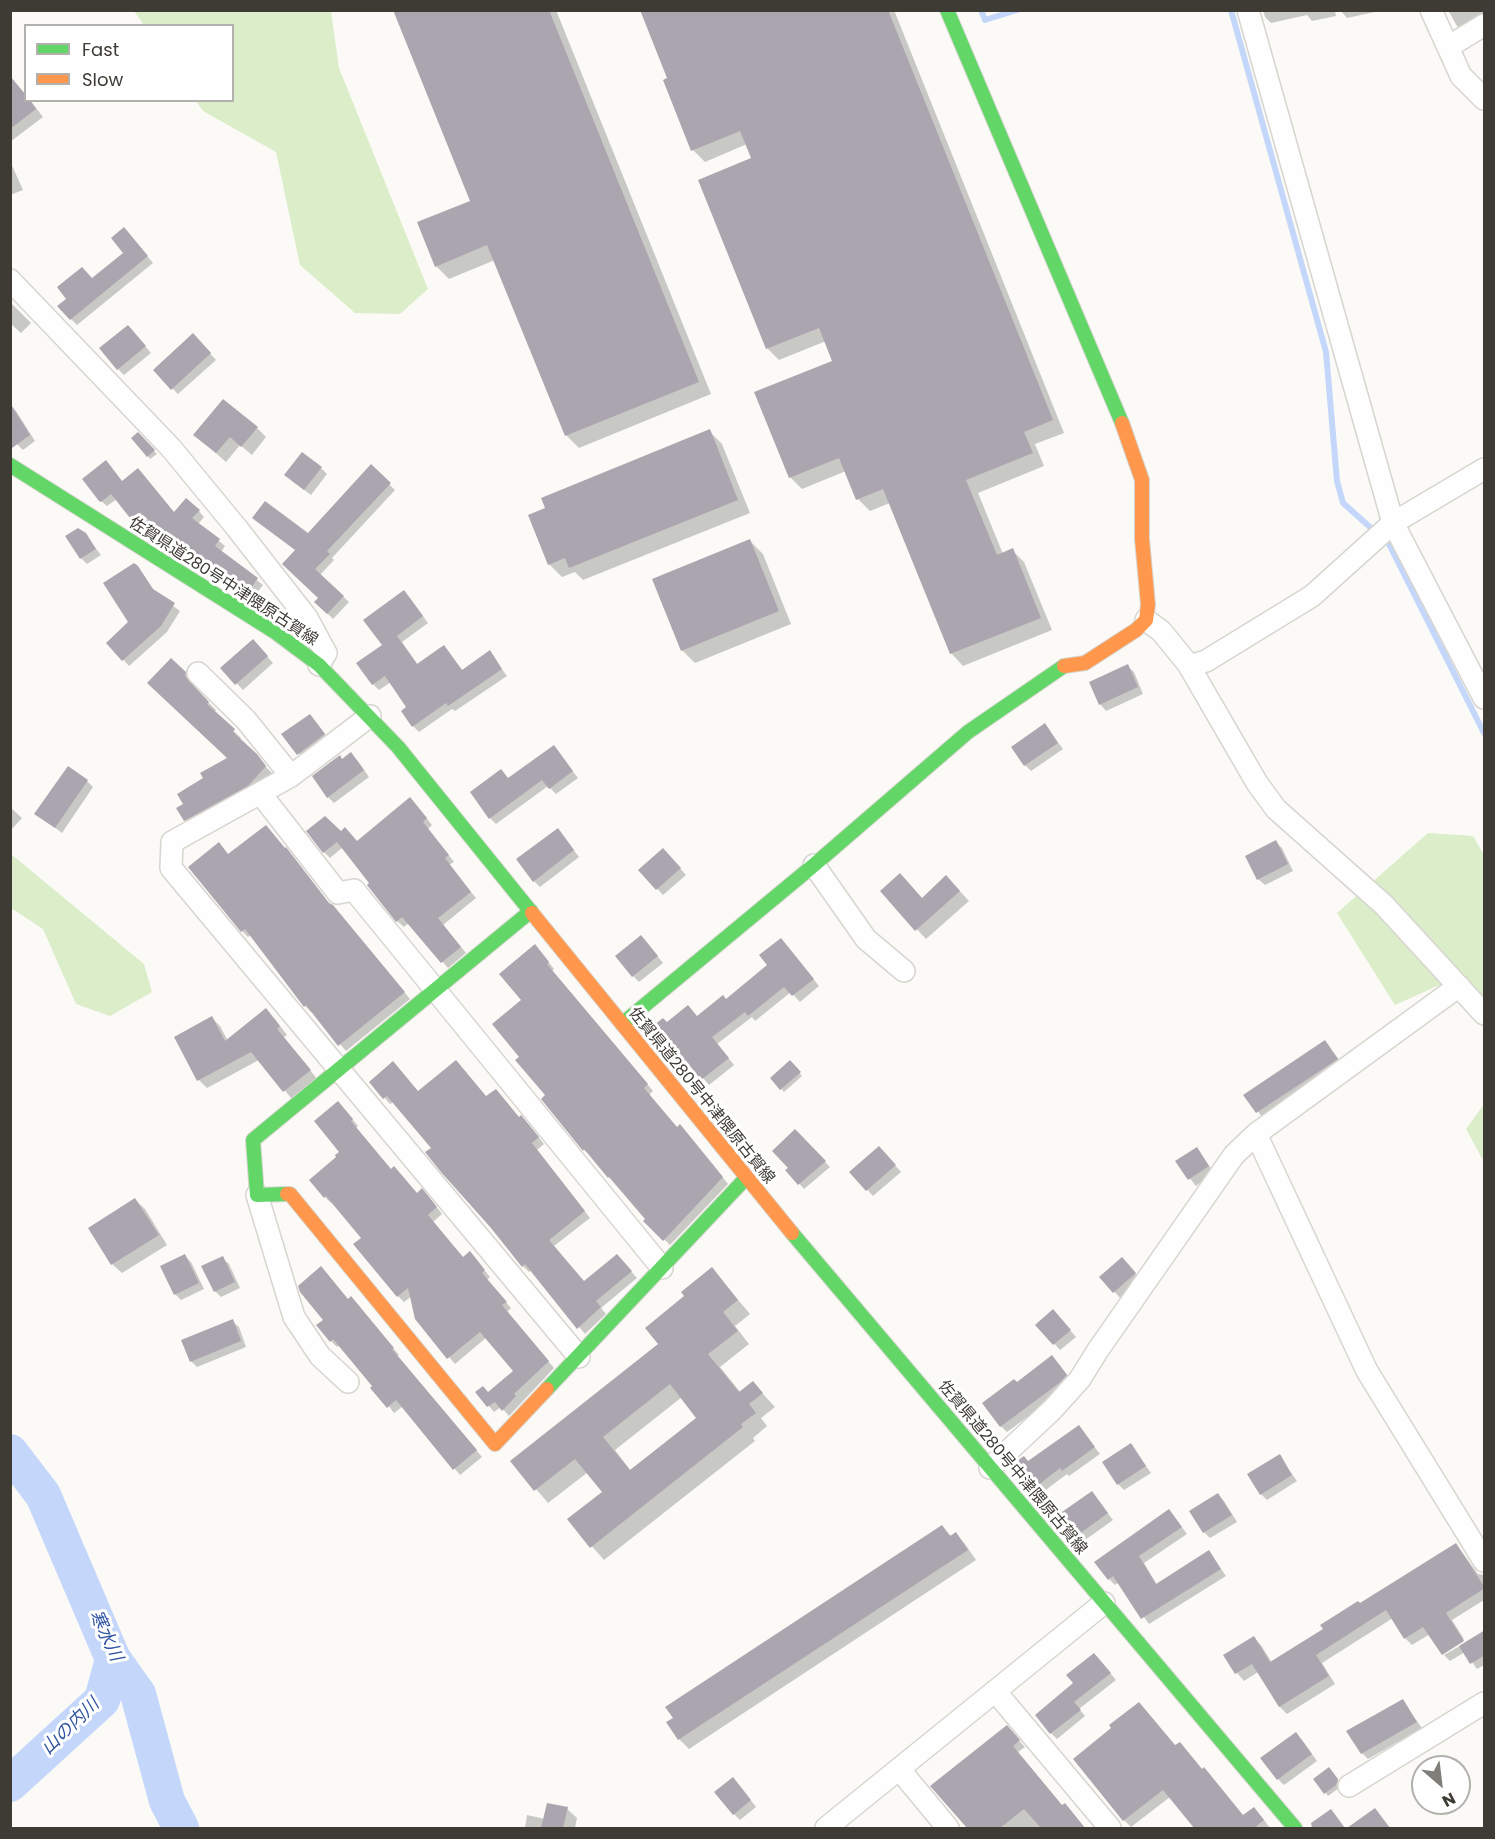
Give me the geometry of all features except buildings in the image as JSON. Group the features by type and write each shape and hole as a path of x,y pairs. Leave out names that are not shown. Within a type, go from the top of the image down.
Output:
{"street":[{"path":"622,1024 814,865 968,732 1062,666 1085,663 1136,630 1146,620 1148,605 1142,539 1142,480 1129,441 947,10"},
{"path":"1248,10 1393,523 1485,698"},
{"path":"1431,10 1461,76 1485,99"},
{"path":"1448,47 1485,26"},
{"path":"10,280 171,448 236,527 307,618 326,653 318,665"},
{"name":"佐賀県道280号中津隈原古賀線","path":"10,465 275,632 318,665 370,716 398,747 746,1178 1295,1828"},
{"path":"1188,664 1206,661 1312,596 1393,523 1485,469"},
{"path":"1146,620 1161,631 1188,664 1257,783 1276,809 1384,905 1485,1014"},
{"path":"198,673 246,720 291,776"},
{"path":"370,716 291,776 172,842 171,868 579,1357"},
{"path":"260,794 338,893 354,890 663,1268"},
{"path":"814,865 866,939 904,971"},
{"path":"348,1382 320,1356 294,1317 257,1195 253,1140 531,911"},
{"path":"990,1468 1052,1410 1080,1379 1104,1340 1233,1155 1256,1134 1459,986"},
{"path":"1256,1134 1367,1371 1485,1561"},
{"path":"257,1195 290,1194 495,1444 746,1178"},
{"path":"826,1828 1104,1603"},
{"path":"995,1691 1110,1828"},
{"path":"1349,1786 1485,1703"},
{"path":"899,1769 948,1828"}],"green space":[{"path":"134,11 331,11 339,68 428,289 400,314 355,313 300,265 276,152 203,111 197,102 234,102 234,24 143,24"},
{"path":"1428,833 1473,836 1484,855 1484,1025 1444,983 1395,1005 1337,913"},
{"path":"11,854 144,964 152,992 110,1016 76,1004 43,929 11,908"},
{"path":"1484,1104 1484,1162 1466,1129"}],"waterway":[{"path":"981,10 985,20 1017,10"},
{"path":"1231,10 1326,352 1337,481 1343,503 1389,544 1484,733"},
{"name":"寒水川","path":"10,1452 43,1495 113,1659 138,1694 167,1801 181,1828"},
{"name":"山の内川","path":"10,1784 102,1700 113,1659"}],"traffic: fast":[{"path":"947,10 1122,423"},
{"path":"10,465 275,632 319,665 398,747 532,913"},
{"path":"622,1024 814,865 968,732 1064,666"},
{"path":"287,1194 257,1195 253,1140 531,911"},
{"path":"547,1389 746,1178"},
{"path":"792,1233 1295,1828"}],"traffic: slow":[{"path":"1064,666 1085,663 1136,630 1146,620 1148,605 1142,539 1142,480 1122,423"},
{"path":"532,913 792,1233"},
{"path":"287,1194 290,1194 495,1444 547,1389"}]}
